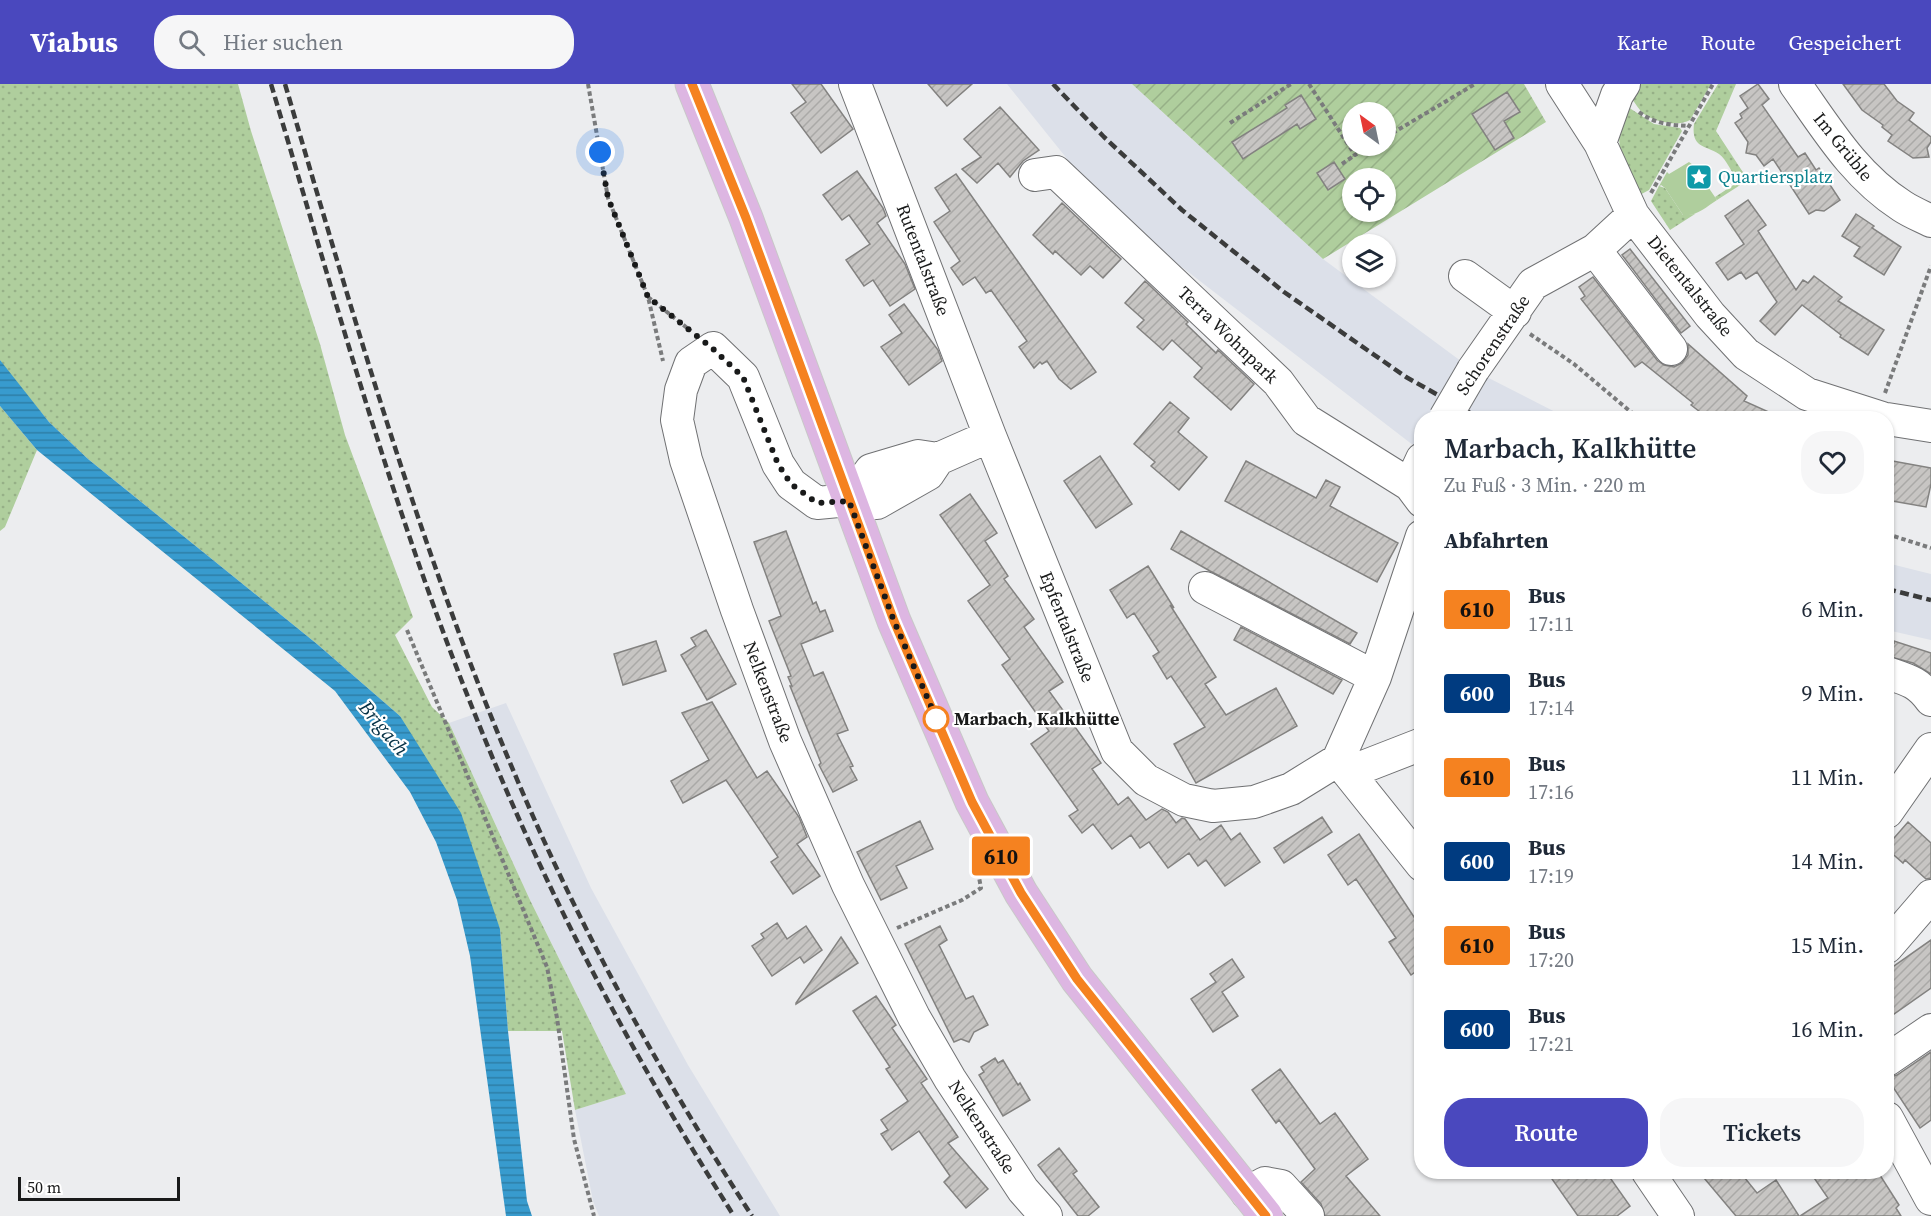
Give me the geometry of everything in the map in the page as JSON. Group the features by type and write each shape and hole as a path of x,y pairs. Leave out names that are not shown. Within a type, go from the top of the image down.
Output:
{"main road":[{"path":"692,84 746,218 894,621 968,791 1021,893 1077,979 1257,1205"}],"street":[{"name":"Rutentalstraße","path":"855,84 990,436"},
{"name":"Dietentalstraße","path":"1562,84 1600,143 1633,215 1710,315 1746,354 1807,394 1860,411"},
{"name":"Im Grüble","path":"1795,84 1836,144 1871,183 1903,207 1931,221"},
{"path":"1600,143 1621,89"},
{"name":"Terra Wohnpark","path":"1035,175 1056,172 1278,381 1306,420 1414,480"},
{"name":"Schorenstraße","path":"1449,411 1473,370 1533,284 1595,250 1633,215"},
{"path":"1595,250 1671,348"},
{"path":"1465,276 1512,316"},
{"path":"712,348 743,377 778,464 791,484 817,503 849,501 877,503 928,474 938,459 990,436"},
{"name":"Nelkenstraße","path":"712,348 691,363 681,390 677,420 686,460 785,741 848,885 914,1017 950,1079 1023,1190 1046,1216"},
{"name":"Dietentalstraße","path":"1894,420 1931,426"},
{"name":"Epfentalstraße","path":"990,436 1117,751 1146,780 1184,800 1213,806 1254,802 1344,766 1414,746"},
{"path":"1414,560 1344,766 1414,855"},
{"path":"1205,588 1375,677"},
{"path":"1894,675 1911,681 1922,688 1931,700"},
{"path":"1894,802 1931,749"},
{"path":"1894,939 1931,896"},
{"path":"1894,1055 1931,1029"},
{"path":"1894,1125 1920,1151 1931,1199"},
{"path":"1653,1179 1678,1216"},
{"path":"1257,1205 1265,1183 1281,1186 1308,1216"}],"path":[{"path":"588,84 608,198 648,297 664,364"},
{"path":"1230,123 1292,84"},
{"path":"1309,84 1342,135"},
{"path":"1396,131 1475,84"},
{"path":"1633,215 1650,195 1713,84"},
{"path":"1621,89 1649,120 1689,126"},
{"path":"1342,164 1354,156"},
{"path":"1884,411 1931,266"},
{"path":"648,297 712,348"},
{"path":"1512,316 1630,411"},
{"path":"1894,536 1931,549"},
{"path":"407,630 547,967 557,1018 574,1139 594,1216"},
{"path":"912,922 962,900"}],"shaded area":[{"path":"1007,84 1132,84 1323,259 1342,273 1342,288 1362,288 1473,370 1553,411 1414,411 1414,446 1109,211"},
{"path":"1894,565 1931,574 1931,640 1894,632"},
{"path":"506,703 591,888 688,1065 780,1216 599,1216 593,1201 575,1110 626,1094 530,900 449,723"}],"green space":[{"path":"0,84 238,84 320,344 345,435 413,617 395,635 432,707 449,723 530,900 626,1094 575,1110 562,1031 508,1031 500,929 400,716 317,644 88,459 49,422 4,367 0,360"},
{"path":"1132,84 1524,84 1546,122 1396,214 1396,168 1342,168 1342,222 1383,222 1364,234 1342,234 1342,247 1323,259"},
{"path":"1637,84 1711,84 1690,120 1667,123 1654,119 1641,111 1632,99"},
{"path":"1718,84 1736,84 1716,131 1748,180 1717,200 1715,197 1738,182 1722,156 1697,142 1694,124"},
{"path":"1628,107 1654,124 1680,128 1682,131 1649,190 1636,197 1620,152 1619,136"},
{"path":"1689,162 1717,200 1697,213 1683,215 1665,188 1661,185 1658,188 1667,172 1669,174"},
{"path":"1659,186 1665,188 1683,215 1695,214 1670,230 1651,201"},
{"path":"0,406 37,450 5,527 0,531"}],"water":[{"name":"Brigach","path":"0,360 49,422 88,459 317,644 400,716 461,813 500,929 508,1031 527,1201 532,1216 506,1216 470,956 457,900 436,842 410,792 335,691 37,450 0,406"}],"building":[{"path":"792,84 821,84 853,129 821,153 791,113 806,102"},
{"path":"928,84 972,84 947,106"},
{"path":"1758,84 1769,99 1762,105 1798,157 1805,153 1816,170 1819,168 1840,200 1824,211 1816,210 1809,214 1773,159 1764,166 1756,155 1746,153 1748,142 1735,123 1742,118 1740,114 1748,108 1740,96"},
{"path":"1843,84 1884,84 1897,101 1914,113 1909,120 1931,137 1927,148 1929,157 1913,158 1888,141 1892,135 1882,127 1883,125 1862,110"},
{"path":"1507,92 1520,112 1504,121 1514,138 1495,150 1472,114"},
{"path":"1301,95 1316,119 1300,129 1297,124 1243,159 1232,142 1287,108 1285,105"},
{"path":"1000,107 1039,150 1023,161 1010,177 998,163 977,183 962,169 981,157 964,139"},
{"path":"1334,162 1342,174 1342,181 1328,190 1317,173"},
{"path":"857,171 883,208 886,216 877,223 905,264 915,289 890,306 873,280 864,286 846,260 870,244 849,215 842,220 823,195"},
{"path":"956,174 1096,372 1071,389 1059,379 1047,361 1042,364 1040,362 1034,368 1019,347 1027,341 991,290 986,293 975,277 963,285 951,268 960,261 934,222 950,211 935,188"},
{"path":"1748,200 1766,225 1758,231 1796,290 1803,280 1808,283 1814,276 1842,297 1838,301 1884,330 1868,355 1840,337 1841,335 1802,305 1775,335 1760,321 1777,302 1757,272 1746,279 1741,272 1728,280 1716,263 1744,244 1725,216"},
{"path":"1062,203 1121,259 1103,278 1090,266 1081,275 1033,235"},
{"path":"1856,214 1874,226 1872,228 1901,247 1884,275 1854,256 1860,247 1842,236"},
{"path":"1630,249 1690,326 1681,333 1622,255"},
{"path":"1593,277 1657,360 1664,365 1674,367 1682,363 1688,355 1688,344 1747,396 1744,401 1766,411 1699,411 1691,405 1693,403 1642,362 1635,367 1581,299 1585,296 1579,287"},
{"path":"1145,281 1188,322 1186,324 1216,353 1218,350 1254,384 1231,410 1194,377 1202,368 1172,340 1163,350 1137,327 1144,320 1125,303"},
{"path":"904,304 938,350 942,361 909,385 881,347 902,333 889,315"},
{"path":"1170,402 1189,418 1178,432 1207,457 1179,490 1151,466 1155,462 1134,444"},
{"path":"1100,456 1132,504 1096,528 1064,481"},
{"path":"1246,461 1316,498 1326,480 1340,487 1330,506 1398,543 1377,582 1225,501"},
{"path":"1894,461 1931,468 1931,484 1926,507 1894,501"},
{"path":"970,494 997,533 985,541 1008,576 1004,579 1034,619 1024,627 1063,682 1049,691 1101,763 1092,769 1118,805 1128,797 1146,820 1162,809 1168,812 1176,823 1182,818 1185,819 1200,840 1221,825 1231,840 1240,833 1260,862 1225,886 1206,860 1198,866 1189,853 1168,868 1149,842 1140,848 1131,835 1112,849 1093,824 1082,833 1069,816 1078,810 1031,744 1049,731 1002,665 1010,659 968,601 990,585 940,515"},
{"path":"786,531 813,604 816,602 820,612 825,610 833,631 801,644 814,676 823,672 848,730 837,734 853,766 850,767 857,780 833,792 819,765 821,763 790,686 792,686 788,677 791,676 769,621 781,616 754,542"},
{"path":"1181,531 1357,633 1350,644 1171,549"},
{"path":"1148,566 1216,677 1205,684 1226,715 1276,688 1297,726 1196,783 1174,744 1205,727 1171,676 1167,679 1153,656 1159,652 1134,613 1127,618 1110,590"},
{"path":"1241,627 1342,680 1333,694 1234,640"},
{"path":"706,630 736,684 707,700 681,655 696,646 691,638"},
{"path":"656,641 666,671 623,685 614,654"},
{"path":"1894,641 1931,653 1931,674 1913,663 1894,658"},
{"path":"712,702 757,778 767,771 799,817 807,837 797,844 820,876 793,894 771,862 778,857 726,780 683,803 671,781 709,760 682,713"},
{"path":"1322,817 1332,832 1284,863 1274,848"},
{"path":"920,821 933,849 896,866 907,888 881,900 857,852"},
{"path":"1908,822 1931,843 1931,878 1926,879 1905,860 1903,863 1894,855 1894,838"},
{"path":"1359,834 1414,917 1414,973 1411,975 1389,942 1396,938 1356,879 1348,885 1328,855"},
{"path":"777,923 787,939 806,926 822,950 804,963 800,957 772,976 752,946 764,938 761,934"},
{"path":"940,926 947,940 939,945 966,999 973,996 988,1025 974,1032 969,1042 961,1039 954,1042 905,944"},
{"path":"841,937 858,963 796,1004 796,1003"},
{"path":"1931,940 1931,988 1894,1014 1894,966"},
{"path":"1232,959 1244,977 1222,992 1238,1016 1213,1032 1191,999 1216,982 1210,974"},
{"path":"876,996 896,1025 892,1028 927,1079 921,1083 958,1137 948,1143 988,1189 966,1208 944,1182 950,1176 919,1131 892,1150 881,1134 888,1130 881,1120 908,1101 886,1069 890,1067 853,1011"},
{"path":"1931,1052 1931,1120 1920,1128 1894,1089 1894,1076"},
{"path":"995,1058 998,1063 1003,1060 1030,1100 1003,1116 979,1075 984,1072 981,1067"},
{"path":"1280,1069 1320,1124 1335,1113 1368,1159 1346,1176 1380,1216 1325,1216 1321,1204 1301,1182 1315,1169 1279,1120 1276,1123 1252,1090"},
{"path":"1059,1148 1077,1171 1073,1174 1099,1207 1088,1216 1078,1216 1038,1165"},
{"path":"1552,1179 1611,1179 1630,1206 1617,1216 1578,1216"},
{"path":"1705,1179 1746,1179 1757,1193 1776,1180 1799,1216 1736,1216"},
{"path":"1815,1179 1882,1179 1899,1205 1896,1208 1901,1216 1800,1216 1828,1198"}],"railway":[{"path":"271,84 390,479 444,635 474,712 530,843 592,970 660,1095 734,1216"},
{"path":"285,84 394,445 455,623 489,711 549,852 602,959 659,1064 752,1216"},
{"path":"1053,84 1104,137 1182,210 1284,292 1406,377 1467,411"},
{"path":"1894,591 1931,600"}],"bus line":[{"name":"610","path":"692,84 746,218 894,621 972,802 1021,893 1077,979 1156,1081 1266,1216"}],"place":[{"name":"Quartiersplatz","path":"1699,177"},
{"name":"Marbach, Kalkhütte","path":"936,719"}],"route":[{"path":"600,152 608,198 648,297 712,348 743,377 778,464 791,484 817,503 849,501 894,621 936,719"}]}
